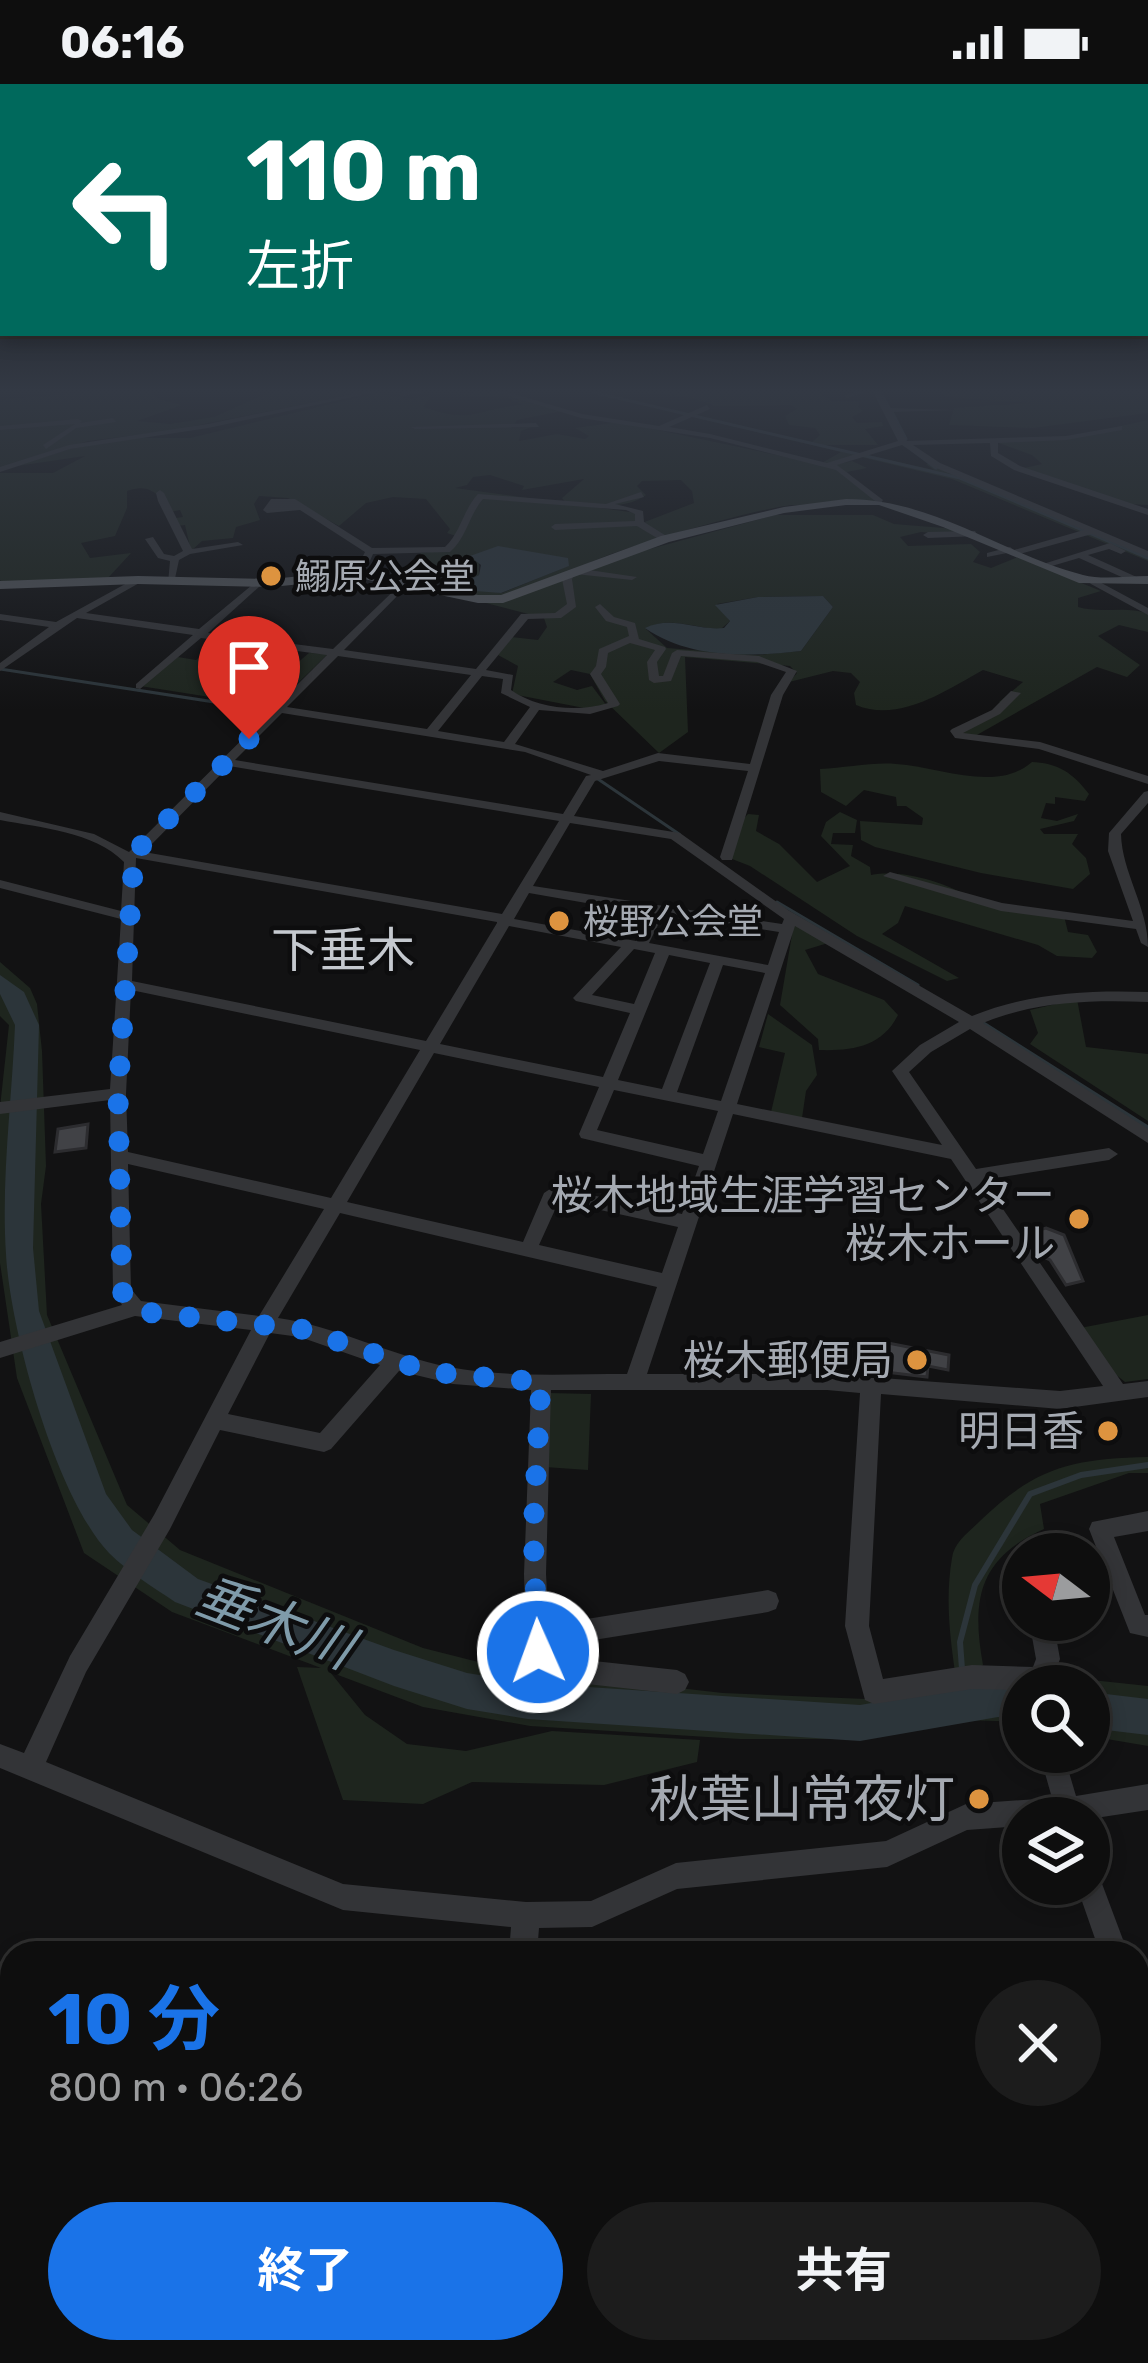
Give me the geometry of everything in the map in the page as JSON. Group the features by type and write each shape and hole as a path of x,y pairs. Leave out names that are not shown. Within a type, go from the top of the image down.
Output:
{"main road":[{"path":"0,585 138,580 256,584 359,574 478,599 503,599 665,538 815,505 880,502 1094,582 1143,571"}],"street":[{"path":"161,498 166,515 183,533 188,552"},
{"path":"298,508 370,551 447,550 464,535 477,498"},
{"path":"527,498 634,510 640,513 639,523"},
{"path":"558,505 564,498"},
{"path":"594,507 628,498"},
{"path":"876,498 880,502"},
{"path":"1014,498 1089,532 1143,571"},
{"path":"1107,498 1148,512"},
{"path":"284,524 310,516"},
{"path":"555,527 639,523 665,538"},
{"path":"990,555 1089,532"},
{"path":"928,535 975,534"},
{"path":"150,539 161,556 175,559 188,552 238,545"},
{"path":"1046,565 1110,546 1143,571"},
{"path":"359,574 370,551"},
{"path":"1080,555 1143,571"},
{"path":"171,581 175,559"},
{"path":"569,608 573,572 632,577"},
{"path":"1,667 58,625 138,580"},
{"path":"1094,582 1148,612"},
{"path":"131,856 404,583"},
{"path":"140,686 256,584"},
{"path":"430,733 525,616 551,618 569,608 602,610 631,625 634,641"},
{"path":"75,616 509,677 507,696 538,704 609,709 613,699 596,674 602,667 603,650 634,641 661,649 652,662 654,680 667,679 677,652 759,659 792,670 778,695 727,857"},
{"path":"0,617 58,625"},
{"path":"1015,693 996,712 956,730 973,741 1051,750 1148,780"},
{"path":"508,745 538,704"},
{"path":"276,712 508,745 598,773 658,757 755,768"},
{"path":"1031,764 1051,750"},
{"path":"225,762 675,836 789,923 976,1020 1148,1137"},
{"path":"31,1767 78,1664 161,1522 265,1323 565,818 598,773"},
{"path":"1148,795 1115,833 1115,851 1148,943"},
{"path":"0,816 93,838 131,856 773,970"},
{"path":"131,856 118,1094 122,1291 135,1308"},
{"path":"890,876 1024,912 1142,926"},
{"path":"0,884 129,917"},
{"path":"523,888 657,911 789,923"},
{"path":"639,1010 581,998 636,945 657,911"},
{"path":"634,1381 789,923"},
{"path":"664,950 587,1134 709,1162"},
{"path":"668,1096 718,960"},
{"path":"123,984 958,1155"},
{"path":"1119,1394 900,1071 919,1052 976,1020 1062,995 1148,997"},
{"path":"1,1107 118,1094"},
{"path":"973,1176 1109,1154"},
{"path":"120,1156 668,1282"},
{"path":"528,1250 553,1193 688,1222"},
{"path":"3,1349 58,1328 135,1308 265,1323 321,1335 395,1362 453,1376 541,1382 871,1385 1060,1400 1148,1389"},
{"path":"214,1420 324,1442 395,1362"},
{"path":"541,1382 533,1532 538,1652 551,1668 677,1682"},
{"path":"871,1385 857,1626 874,1692 972,1677 1002,1680"},
{"path":"1148,1521 1100,1529 1138,1625 1148,1626"},
{"path":"537,1638 768,1601"},
{"path":"0,1756 343,1897 526,1915 592,1914 676,1876 887,1854 966,1817 1002,1816"},
{"path":"1110,1805 1148,1797"},
{"path":"1097,1905 1110,1941"},
{"path":"525,1941 526,1915"}],"shaded area":[{"path":"0,498 127,498 115,536 81,543 90,558 131,553 108,578 3,584"},
{"path":"162,498 258,498 254,504 260,520 236,527 233,538 202,541 191,551 185,525 176,526 169,519 183,517 180,510 165,513"},
{"path":"289,498 387,498 366,503 339,526"},
{"path":"415,498 530,498 637,513 642,523 694,503 693,498 874,498 878,502 795,505 753,513 650,541 580,568 775,515 873,515 894,524 956,529 956,535 921,532 900,537 908,546 971,544 980,552 973,562 991,568 1018,557 1101,591 1078,598 1078,607 1148,614 1148,632 1119,625 1098,636 1140,665 1127,677 1097,667 975,736 958,733 1005,704 999,702 1023,682 983,670 921,702 872,710 856,705 854,693 860,682 851,673 833,671 789,682 797,673 790,666 685,657 688,732 659,753 605,701 590,674 571,670 553,682 577,690 592,686 607,706 584,708 512,694 518,666 498,655 511,637 538,640 547,627 544,618 436,590 455,577 414,564 421,553 448,550 459,537 447,533 450,529 426,499","holes":["523,551 568,566 502,593 456,586 479,575 479,557","823,596 833,607 801,651 757,655 667,648 646,629 673,623 721,629 730,621 717,604 758,597"]},
{"path":"562,498 640,498 618,505 566,503"},
{"path":"998,498 1014,498 1148,556 1148,561"},
{"path":"1111,498 1148,498 1148,505"},
{"path":"498,546 568,558 569,566 501,593 450,589 479,575 481,565 470,556"},
{"path":"823,596 833,607 801,651 740,655 700,650 645,628 674,623 724,628 730,621 715,605 758,597"},
{"path":"223,638 260,644 243,661 288,667 262,693 309,653 328,654 273,707 140,686 178,657 196,660"},
{"path":"1032,762 1064,770 1089,794 1085,801 1055,797 1055,804 1046,803 1041,818 1057,821 1078,814 1074,821 1040,829 1044,834 1078,834 1072,844 1086,858 1090,874 1073,889 875,847 861,840 860,821 922,825 923,818 906,806 897,806 896,797 864,790 846,806 821,792 820,769 896,764 985,777 1018,771"},
{"path":"840,812 857,820 855,833 833,833 831,844 853,845 851,856 870,867 871,875 922,878 990,904 1064,916 1068,932 1088,935 1097,952 1092,958 1057,956 1038,945 905,906 898,923 882,934 959,978 947,981 857,936 750,866 727,857 736,827 748,814 759,815 756,831 779,844 817,882 850,866 821,836 826,822"},
{"path":"794,923 828,943 805,950 818,974 884,1000 898,1015 884,1034 854,1048 819,1050 818,1039 780,1005"},
{"path":"0,962 30,988 37,1004 46,1166 41,1204 47,1315 127,1505 180,1550 423,1648 502,1668 723,1693 866,1699 956,1679 950,1573 953,1552 963,1538 1019,1488 1056,1470 1097,1460 1148,1457 1148,1473 1129,1473 1040,1504 1044,1529 1036,1533 1002,1533 1002,1556 980,1601 983,1665 972,1672 975,1677 1002,1677 1002,1721 964,1720 861,1739 740,1739 530,1726 423,1707 330,1672 365,1715 407,1744 466,1751 552,1731 700,1740 697,1762 604,1785 472,1782 423,1804 343,1800 297,1667 321,1668 172,1612 84,1553 17,1378 0,1263 0,1107 9,1025 0,1016"},
{"path":"1077,999 1086,1047 1148,1054 1148,1121 1030,1044 1038,1033 1030,1010"},
{"path":"768,1014 812,1045 817,1075 806,1091 802,1118 771,1112 785,1053 759,1047"},
{"path":"1148,1315 1148,1379 1125,1382 1109,1369 1080,1328"},
{"path":"549,1393 591,1394 588,1470 545,1467"},
{"path":"1110,1682 1148,1686 1148,1746 1110,1740"}],"building":[{"path":"88,1124 86,1148 55,1152 58,1129"},
{"path":"1046,1228 1064,1235 1083,1281 1066,1285 1028,1238 1031,1232"},
{"name":"桜木郵便局","path":"888,1343 949,1355 948,1370 928,1366 927,1377 885,1372"}],"waterway":[{"path":"1008,498 1148,558"},
{"path":"0,669 273,711"},
{"path":"595,777 679,834"},
{"path":"777,902 918,985"},
{"name":"垂木川","path":"0,982 16,997 27,1025 19,1248 25,1311 71,1451 94,1504 120,1541 155,1570 187,1591 394,1668 467,1691 528,1701 860,1723 1002,1699"},
{"path":"979,1021 1148,1128"},
{"path":"962,1669 960,1642 975,1585 1030,1494 1081,1475 1148,1465"},
{"path":"963,1687 965,1705"},
{"name":"垂木川","path":"1110,1712 1148,1717"}],"place":[{"name":"鰯原公会堂","path":"271,576"},
{"name":"桜野公会堂","path":"559,921"},
{"name":"桜木地域生涯学習センター 桜木ホール","path":"1079,1219"},
{"name":"桜木郵便局","path":"917,1360"},
{"name":"明日香","path":"1108,1431"},
{"name":"秋葉山常夜灯","path":"979,1799"}],"district":[{"name":"下垂木","path":"343,950"}],"route":[{"path":"249,739 129,858 133,872 118,1094 122,1291 128,1303 144,1312 301,1329 429,1372 541,1382 533,1532 538,1652"}]}
